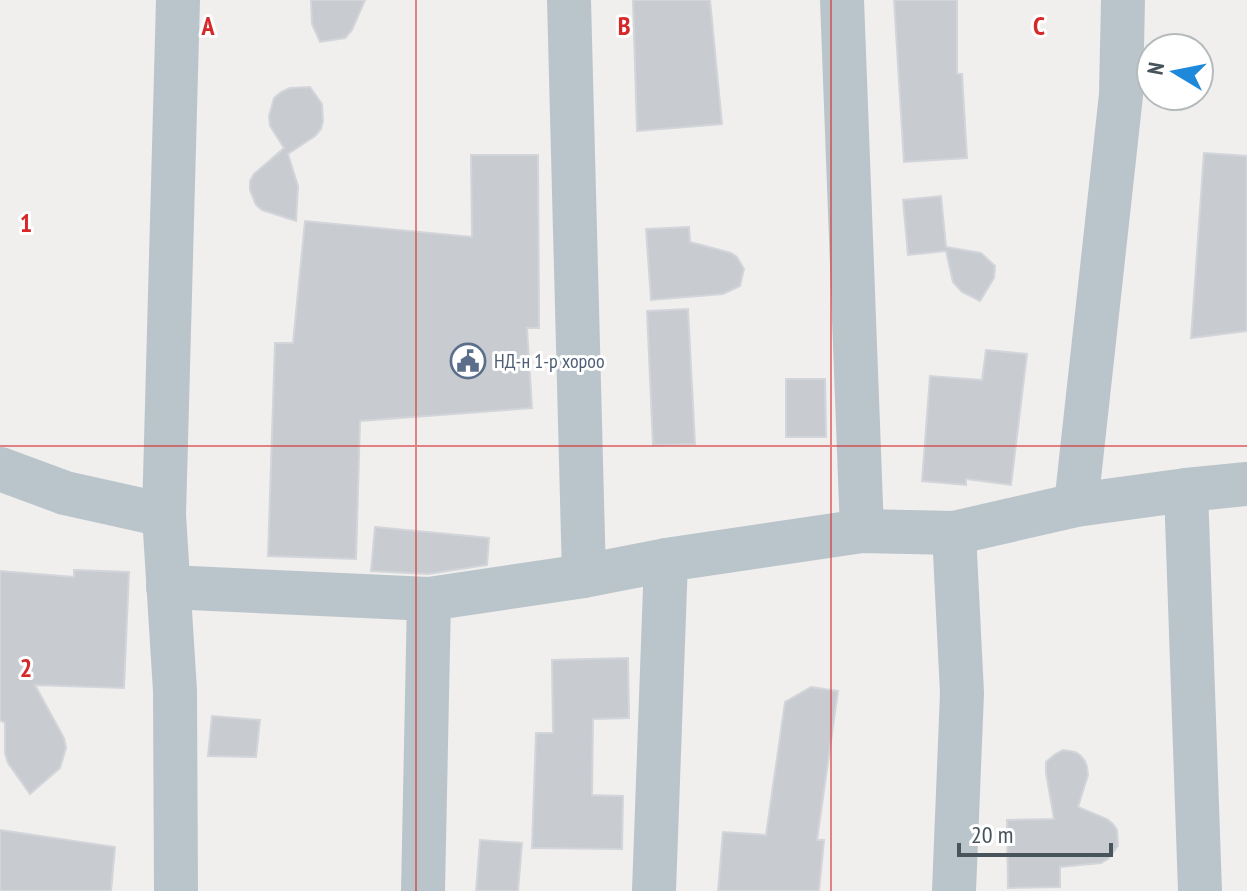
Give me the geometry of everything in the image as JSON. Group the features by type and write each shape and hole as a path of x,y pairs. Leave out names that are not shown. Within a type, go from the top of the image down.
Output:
{"street":[{"path":"176,891 175,691 164,515 178,0"},
{"path":"569,0 584,576"},
{"path":"842,0 862,531"},
{"path":"1076,505 1121,95 1123,0"},
{"path":"0,469 65,493 164,515"},
{"path":"168,587 429,599 862,531 954,533 1076,505 1247,484"},
{"path":"1186,490 1200,891"},
{"path":"954,533 962,693 954,891"},
{"path":"654,891 666,560"},
{"path":"423,891 429,599"}],"building":[{"path":"311,0 365,0 352,30 345,38 320,42 312,24"},
{"path":"633,0 710,0 722,124 637,131"},
{"path":"894,0 957,0 957,74 962,74 967,158 904,162"},
{"path":"310,87 322,104 323,121 315,136 288,154 298,186 296,221 262,210 256,205 250,181 284,148 270,126 269,116 274,98 290,88"},
{"path":"1204,153 1247,156 1247,331 1191,338"},
{"path":"471,155 538,155 539,328 527,328 532,408 360,421 356,559 268,556 275,343 293,343 305,221 472,237"},
{"path":"941,196 946,247 981,253 995,266 994,278 980,301 962,292 953,282 946,251 908,255 903,200"},
{"path":"689,227 690,242 737,257 744,269 740,286 723,294 651,300 646,229"},
{"path":"688,309 695,444 653,445 647,311"},
{"path":"986,350 1027,354 1011,485 966,479 966,485 922,481 930,376 982,380"},
{"path":"786,379 825,379 826,437 786,437"},
{"path":"375,527 489,538 487,565 428,574 371,571"},
{"path":"74,570 129,572 124,688 35,685 64,738 66,748 60,768 30,794 8,763 5,723 0,720 0,571 74,577"},
{"path":"628,658 629,718 593,719 592,795 623,796 622,849 532,848 536,733 553,733 552,660"},
{"path":"811,687 838,691 817,840 824,840 819,891 718,891 723,832 766,835 785,702"},
{"path":"212,716 260,720 256,757 208,756"},
{"path":"1063,750 1080,755 1087,767 1088,775 1078,807 1113,824 1117,830 1118,846 1101,863 1060,867 1060,887 1008,888 1007,820 1054,819 1046,762"},
{"path":"0,830 115,847 111,891 0,891"},
{"path":"480,840 522,843 518,891 476,891"}],"place":[{"name":"НД-н 1-р хороо","path":"468,361"}]}
